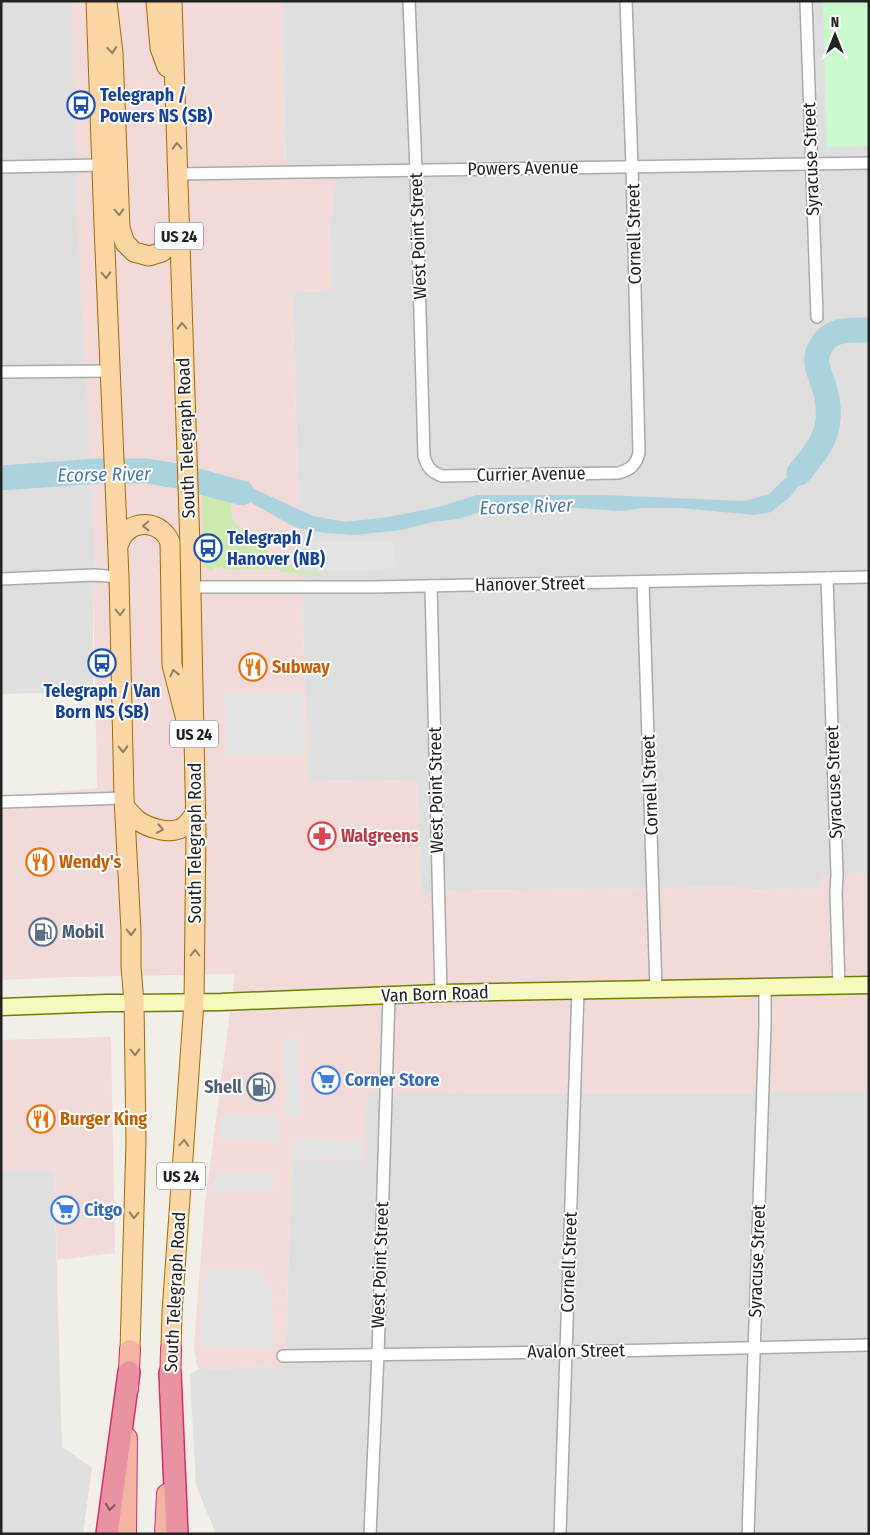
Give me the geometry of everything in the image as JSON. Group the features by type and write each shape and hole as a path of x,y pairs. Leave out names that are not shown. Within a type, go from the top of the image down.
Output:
{"highway":[{"name":"South Telegraph Road","path":"165,1534 171,1349"},
{"name":"US 24","path":"126,1534 130,1350"},
{"path":"107,1534 129,1372"},
{"path":"170,1373 177,1534"}],"main road":[{"name":"US 24","path":"96,1 101,165 118,545 124,803 134,1004 136,1141 130,1350"},
{"path":"107,1 113,54 120,228 125,243 134,252 149,256 162,252 179,232"},
{"path":"156,1 160,48 175,90"},
{"name":"South Telegraph Road","path":"171,1349 194,1002 196,813 192,587 172,1"},
{"path":"118,545 124,534 134,527 149,524 159,528 167,535 170,542 172,665 194,754"},
{"path":"124,803 137,820 148,826 164,830 175,830 185,826 196,813"},
{"name":"Van Born Road","path":"1,1007 441,993 869,985"}],"street":[{"name":"West Point Street","path":"409,1 424,456 430,469"},
{"name":"Cornell Street","path":"626,1 632,166 638,453 637,460 633,466"},
{"name":"Syracuse Street","path":"806,1 817,317"},
{"name":"Powers Avenue","path":"178,174 869,163"},
{"path":"1,167 101,165"},
{"path":"1,372 110,371"},
{"name":"Currier Avenue","path":"430,469 442,476 618,473 627,471 633,466"},
{"path":"1,579 94,575 119,577"},
{"name":"Hanover Street","path":"192,587 431,586 869,577"},
{"name":"Syracuse Street","path":"827,578 837,866 839,985"},
{"name":"Cornell Street","path":"643,582 656,989"},
{"name":"West Point Street","path":"431,586 441,993"},
{"path":"1,802 124,803"},
{"name":"Syracuse Street","path":"748,1534 765,988"},
{"name":"Cornell Street","path":"560,1534 578,990"},
{"name":"West Point Street","path":"370,1534 378,1354 389,996"},
{"name":"Avalon Street","path":"283,1356 869,1345"}],"shaded area":[{"path":"1,1 81,1 95,556 93,585 93,692 1,694"},
{"path":"71,1 282,1 286,172 338,171 334,188 334,217 329,217 332,291 292,292 308,782 417,780 421,893 746,887 746,891 820,888 820,876 869,873 869,1092 367,1093 366,1161 292,1160 285,1367 199,1369 194,1347 205,1203 235,974 1,980 1,797 97,788 93,585 95,556 78,240"},
{"path":"282,1 869,1 869,873 820,876 820,888 746,891 746,887 421,893 417,780 308,782 292,292 332,291 329,217 334,216 334,188 337,172 286,172"},
{"path":"297,542 394,542 396,569 318,571 297,567"},
{"path":"302,692 304,753 226,755 225,693"},
{"path":"111,1037 115,1253 57,1260 54,1171 1,1171 1,1040"},
{"path":"298,1039 300,1117 278,1116 287,1116 285,1040"},
{"path":"869,1092 869,1534 216,1534 196,1486 190,1374 199,1369 285,1367 292,1159 367,1093"},
{"path":"220,1116 278,1116 279,1140 220,1139"},
{"path":"295,1139 363,1141 362,1160 294,1157"},
{"path":"1,1171 54,1171 62,1447 92,1468 83,1534 1,1534"},
{"path":"217,1173 274,1173 274,1191 211,1191"},
{"path":"206,1269 261,1269 262,1285 272,1285 273,1348 199,1346"}],"green space":[{"path":"823,1 869,1 869,146 827,147"},
{"path":"202,492 229,497 232,519 240,527 261,538 267,545 270,557 290,558 289,565 298,571 322,574 321,577 281,572 280,569 230,570 213,567 213,572 207,569 203,563"}],"water":[{"path":"817,444 827,449 790,497 771,512 755,515 680,508 643,508 622,511 562,507 494,508 458,519 433,522 401,530 355,535 325,533 298,528 252,503 234,496 209,491 209,476 236,482 313,516 346,522 388,517 439,507 476,495 604,495 744,501 769,494 800,464"},
{"path":"133,459 166,464 166,478 133,473"}],"waterway":[{"name":"Ecorse River","path":"799,473 813,455 827,428 828,407 824,386 817,366 818,351 825,340 836,333 849,330 869,330"},
{"name":"Ecorse River","path":"1,478 99,471 147,471 183,477 242,493"}],"place":[{"name":"Telegraph / Powers NS (SB)","path":"81,105"},
{"name":"Telegraph / Hanover (NB)","path":"208,548"},
{"name":"Telegraph / Van Born NS (SB)","path":"102,663"},
{"name":"Subway","path":"253,667"},
{"name":"Walgreens","path":"322,836"},
{"name":"Wendy's","path":"40,862"},
{"name":"Mobil","path":"43,932"},
{"name":"Corner Store","path":"326,1080"},
{"name":"Shell","path":"261,1087"},
{"name":"Burger King","path":"41,1119"},
{"name":"Citgo","path":"65,1210"}]}
